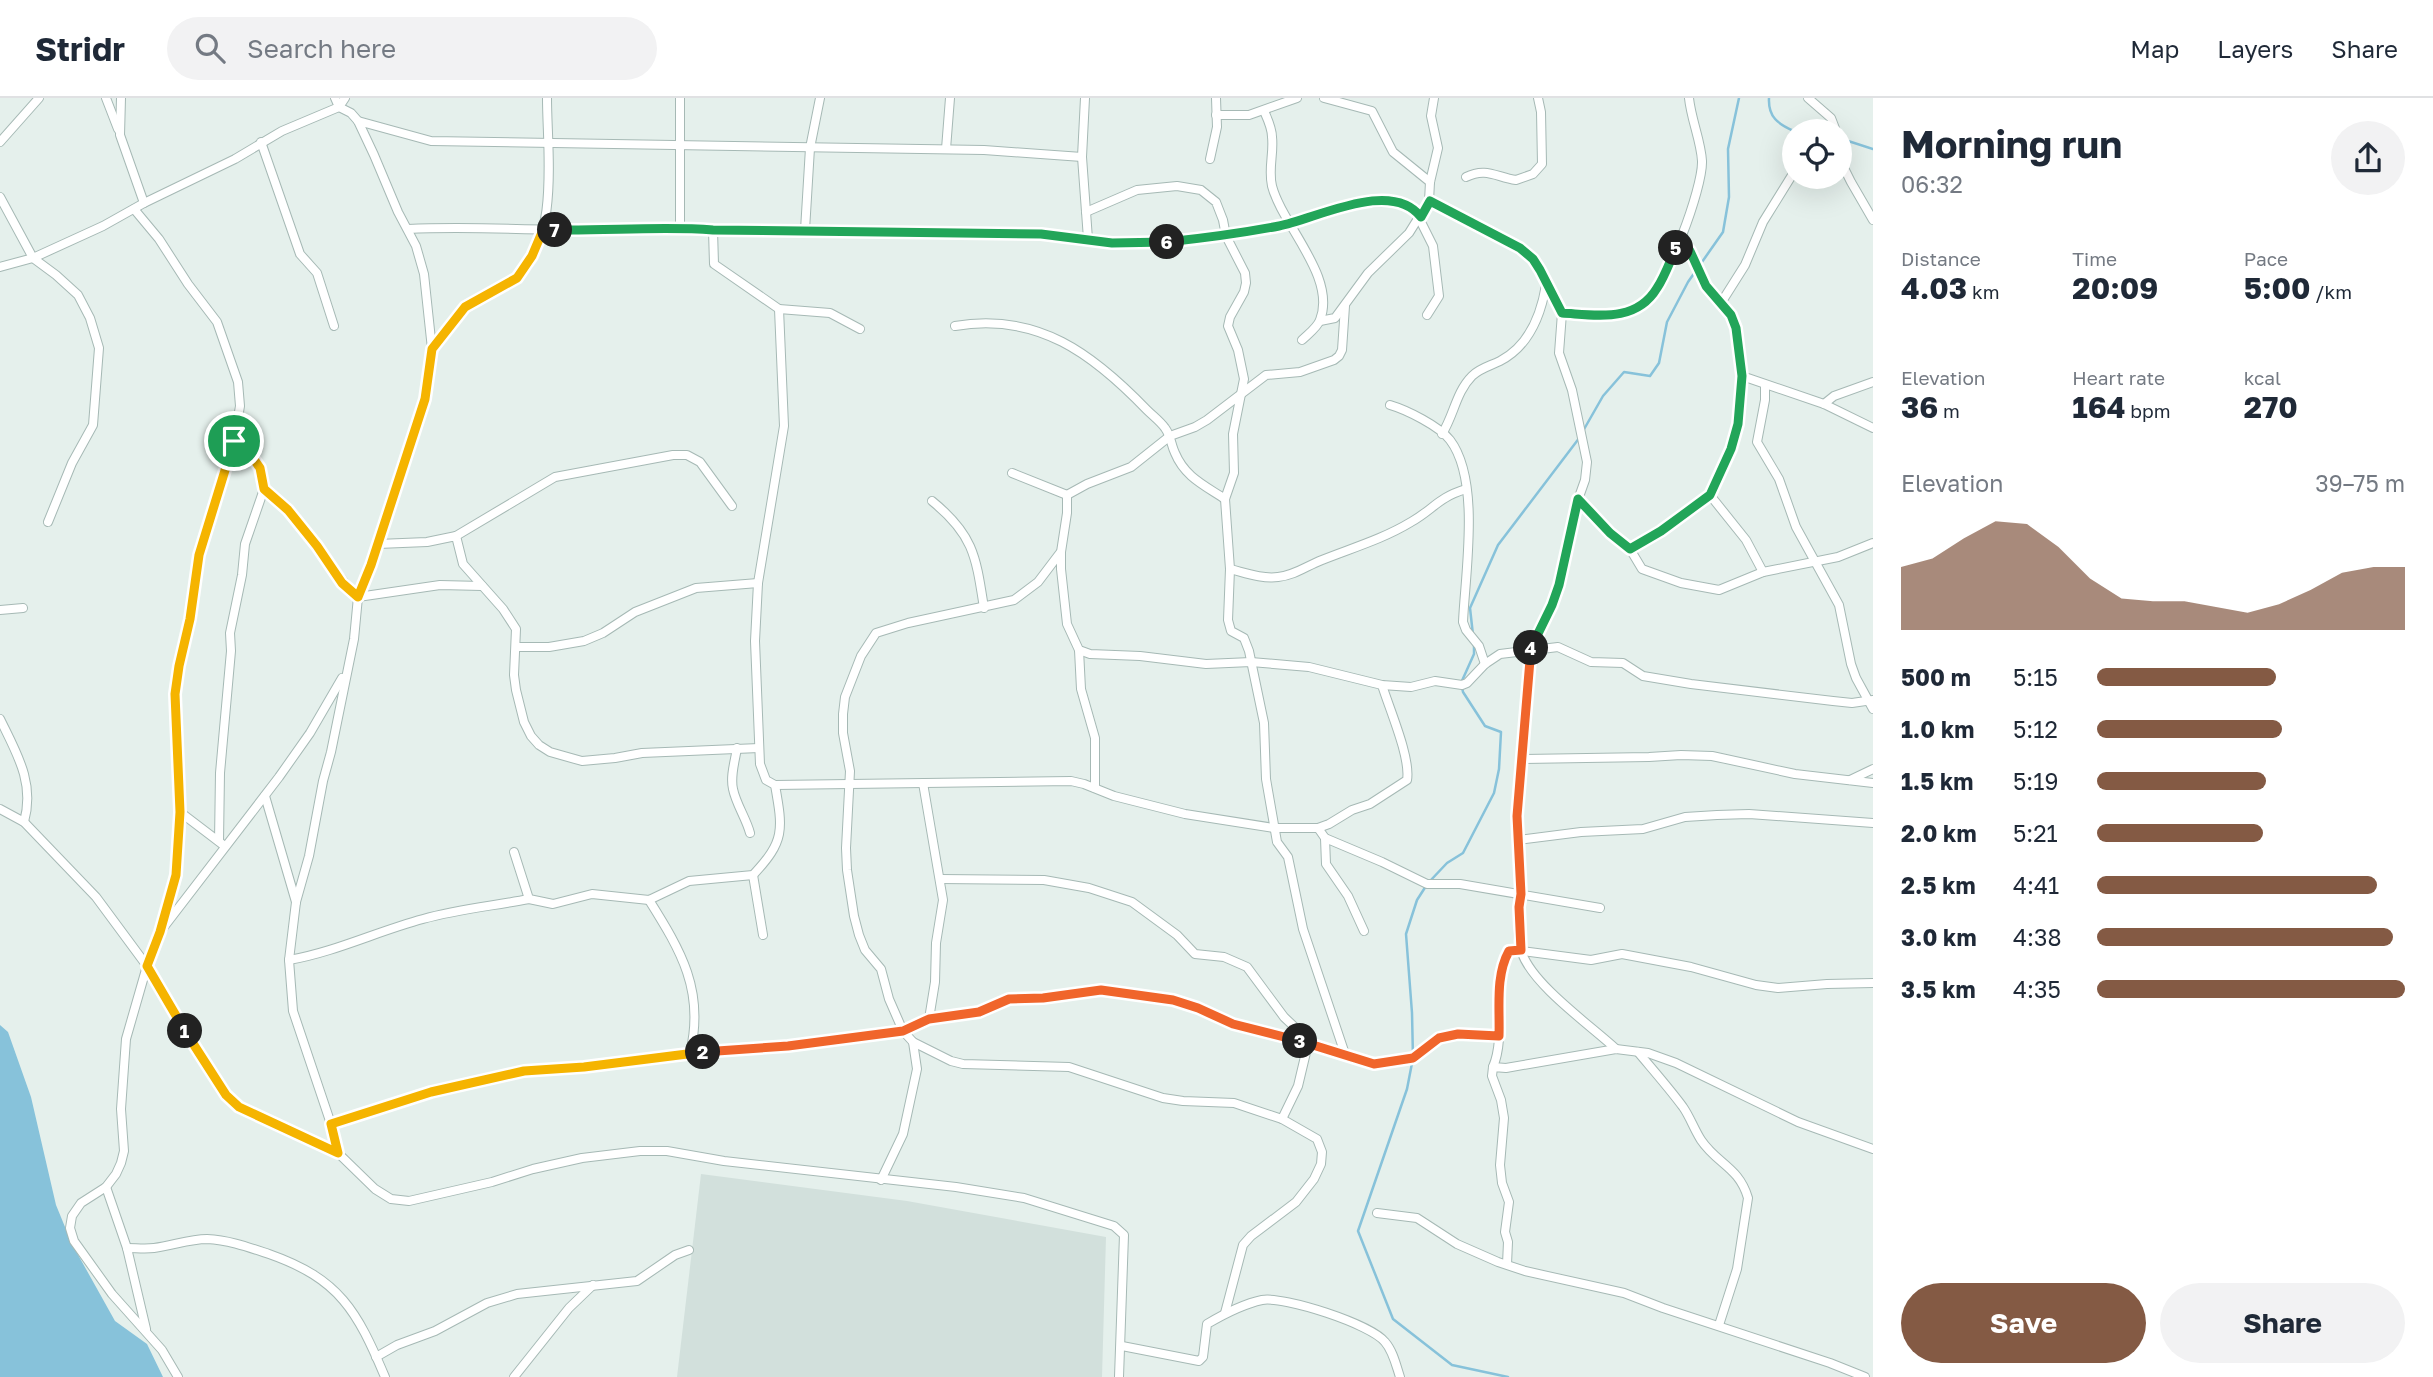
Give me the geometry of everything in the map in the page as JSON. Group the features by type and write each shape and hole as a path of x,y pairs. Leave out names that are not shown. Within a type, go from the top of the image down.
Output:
{"street":[{"path":"0,142 39,98"},
{"path":"106,98 144,203"},
{"path":"120,135 121,98"},
{"path":"0,267 33,258 134,209 235,159 261,142 345,98"},
{"path":"432,349 465,307 517,278 532,256 543,230 548,198 547,98"},
{"path":"680,98 680,227"},
{"path":"805,230 810,148 820,98"},
{"path":"946,149 950,98"},
{"path":"1085,98 1082,157 1088,239"},
{"path":"1210,159 1217,127 1216,98"},
{"path":"1216,115 1249,115 1297,98"},
{"path":"1324,98 1372,111 1393,152 1430,182"},
{"path":"1302,340 1320,321 1335,318 1368,273 1401,242 1430,201 1430,182 1437,148 1431,116 1434,98"},
{"path":"1466,177 1475,172 1490,172 1516,180 1538,169 1542,164 1541,112 1538,98"},
{"path":"1562,313 1613,316 1632,311 1646,303 1658,287 1680,240 1702,171 1702,157 1691,119 1689,98"},
{"path":"1808,98 1831,119"},
{"path":"337,102 358,121 416,246 424,274 432,349 425,399 358,597 354,639 309,856 296,902 289,960 293,1012 331,1124 338,1153"},
{"path":"1264,111 1272,137 1272,185 1320,281 1323,300 1320,321"},
{"path":"358,121 431,141 946,149 1082,157"},
{"path":"261,142 300,254 317,273 334,326"},
{"path":"1852,185 1873,220"},
{"path":"1086,212 1137,190 1164,186 1201,190 1216,202 1226,236 1245,273 1246,283 1228,326 1238,350 1244,379 1233,434 1234,474 1225,499 1230,569 1228,620 1231,631 1247,642 1264,723 1266,779 1274,828 1279,849 1288,858 1303,929 1345,1054"},
{"path":"1721,303 1745,265 1763,222 1783,189"},
{"path":"0,197 33,258 78,295 93,326 100,360 93,425 72,463 48,522"},
{"path":"408,229 451,227 609,231 680,227 862,233 1041,234 1141,244 1226,236 1290,224 1349,205 1375,201 1408,205 1421,217 1433,246 1439,290 1438,300 1427,315"},
{"path":"1430,201 1520,248 1533,259 1562,313 1559,353 1572,390 1587,462 1559,585 1529,652 1517,816 1521,950 1526,962 1545,987 1616,1049"},
{"path":"134,209 159,239 217,322 238,382 239,422 199,555 190,619 179,666 175,694 180,812 176,875 126,1039 121,1109 124,1151 117,1174 106,1187 81,1203 72,1216 70,1228 74,1241 112,1294 162,1350 178,1377"},
{"path":"713,230 716,267 779,309 830,313 860,329"},
{"path":"1630,549 1661,531 1710,495 1731,449 1738,424 1742,376 1736,328 1731,315 1706,286 1690,251 1680,240"},
{"path":"1442,434 1459,395 1473,374 1518,349 1531,332 1544,300 1546,285"},
{"path":"1067,495 1131,467 1170,436 1208,420 1266,374 1300,372 1339,356 1345,337 1345,306"},
{"path":"779,309 783,426 758,583 755,641 759,748 766,780 775,785 1071,781 1114,796 1185,814 1274,828 1318,828 1370,804 1407,780 1403,747 1382,685"},
{"path":"955,326 973,324 1024,327 1048,335 1100,365 1135,395 1167,429 1174,452 1188,475 1225,499"},
{"path":"1742,376 1824,404 1873,428"},
{"path":"1824,404 1834,396 1873,382"},
{"path":"1765,385 1757,442 1785,492 1796,527 1839,605 1851,664 1871,703"},
{"path":"1390,405 1412,413 1451,441 1463,471 1469,550 1463,622 1479,646 1485,664"},
{"path":"222,844 220,772 232,650 230,633 242,575 245,544 264,489 260,468 251,455 234,441"},
{"path":"378,544 427,542 456,536 555,477 673,455 687,455 700,462 732,506"},
{"path":"1012,472 1067,495"},
{"path":"264,489 288,510 342,583 358,597 440,585 482,586"},
{"path":"1230,569 1274,578 1298,573 1320,561 1366,545 1410,523 1422,516 1437,501 1466,489"},
{"path":"1067,495 1061,552 1067,624 1079,650 1083,702 1095,738 1095,788"},
{"path":"1710,495 1746,540 1763,572"},
{"path":"1578,499 1610,533 1630,549 1642,569 1714,591 1734,586 1763,572 1838,557 1873,543"},
{"path":"932,501 959,526 968,539 978,565 984,608"},
{"path":"456,536 463,564 511,619 516,629 514,675 524,722 539,745 582,761 642,753 759,748"},
{"path":"1061,552 1038,582 1021,597 984,608 908,623 872,636 844,705 843,733 850,771 846,848 854,916 865,950 881,969 888,999 903,1031 913,1042 951,1061 963,1064 1069,1068 1163,1098 1229,1102 1282,1119 1317,1139 1322,1152 1321,1164 1314,1179 1296,1202 1243,1245 1225,1313"},
{"path":"517,647 549,647 584,641 603,633 635,612 696,588 758,583"},
{"path":"0,611 23,608"},
{"path":"1079,650 1090,654 1140,656 1206,664 1251,662 1316,668 1382,685 1411,687 1444,681 1467,684 1485,664 1500,654 1558,647 1591,662 1619,662 1643,676 1833,701 1871,703"},
{"path":"160,932 222,844 265,796 310,733 345,673"},
{"path":"0,719 26,780 29,805 24,822"},
{"path":"737,748 732,778 733,790 750,833"},
{"path":"1522,759 1712,756 1795,774 1873,783"},
{"path":"1850,780 1873,769"},
{"path":"923,783 943,900 929,1019"},
{"path":"289,960 318,955 349,942 455,911 529,899 553,904 592,894 649,900 689,881 753,875 771,856 780,833 775,785"},
{"path":"265,796 296,902"},
{"path":"0,809 24,822 96,897 147,966 226,1095 239,1107 338,1153 375,1189 391,1199 409,1201 492,1182 559,1162 640,1151 667,1151 724,1161 956,1187 1024,1198 1120,1230 1124,1235 1119,1377"},
{"path":"180,812 222,844"},
{"path":"1518,840 1581,832 1643,829 1685,817 1717,815 1749,814 1873,823"},
{"path":"1318,828 1325,838 1427,884 1460,884 1600,908"},
{"path":"1325,838 1326,864 1348,896 1364,931"},
{"path":"514,852 529,899"},
{"path":"753,875 763,935"},
{"path":"940,879 1044,880 1088,888 1132,902 1177,935 1195,954 1224,957 1247,967 1308,1044"},
{"path":"649,900 668,929 692,984 695,1017 690,1053"},
{"path":"1507,1264 1508,1242 1505,1232 1508,1202 1500,1165 1504,1118 1492,1076 1498,1050 1503,964 1509,951 1521,950 1591,960 1622,954 1778,988 1873,983"},
{"path":"331,1124 393,1102 501,1076 690,1053 788,1046 903,1031 929,1019 979,1012 1009,999 1043,998 1101,990 1173,1000 1233,1024 1294,1038 1374,1064 1413,1058 1439,1038 1458,1034 1499,1036"},
{"path":"881,1180 903,1134 917,1069 913,1042"},
{"path":"1282,1119 1298,1086 1308,1044"},
{"path":"1493,1067 1527,1065 1616,1049 1638,1052 1676,1063 1798,1122 1873,1149"},
{"path":"1638,1052 1681,1104 1702,1141 1739,1176 1748,1198 1737,1269 1719,1325"},
{"path":"106,1187 127,1248 147,1332"},
{"path":"1377,1213 1417,1218 1457,1244 1525,1271 1605,1287 1865,1377"},
{"path":"127,1248 153,1248 195,1240 228,1241 296,1263 345,1299 365,1330 385,1377"},
{"path":"376,1357 397,1345 435,1331 487,1303 517,1294 637,1281 675,1255 689,1250"},
{"path":"514,1377 569,1308 593,1286"},
{"path":"1122,1346 1199,1361 1203,1357 1207,1324 1225,1313 1264,1300 1317,1309 1382,1338 1388,1344 1400,1377"}],"shaded area":[{"path":"701,1174 907,1201 1106,1237 1102,1377 677,1377"}],"water":[{"path":"0,1025 8,1032 31,1097 56,1205 72,1244 115,1321 147,1344 163,1377 0,1377"}],"waterway":[{"path":"1583,431 1603,396 1624,372 1650,376 1659,363 1667,322 1688,282 1723,232 1729,197 1728,149 1739,98"},
{"path":"1769,98 1772,115 1782,125"},
{"path":"1852,142 1873,149"},
{"path":"1473,635 1470,608 1498,545 1580,437"},
{"path":"1430,881 1447,863 1463,853 1494,793 1499,769 1501,732 1485,726 1463,692 1461,683 1474,654 1474,645"},
{"path":"1426,886 1417,900 1406,934 1413,1058 1407,1089 1358,1231 1393,1319 1452,1365 1508,1377"}],"route":[{"path":"1375,201 1400,202 1415,210 1421,217 1430,201 1520,248 1533,259 1562,313 1613,316 1632,311 1646,303 1658,287 1680,240 1690,251 1706,286 1731,315 1736,328 1742,376 1738,424 1731,449 1710,495 1661,531 1630,549 1610,533 1578,499 1559,585 1529,652 1517,816 1521,950 1509,951 1503,964 1499,1036 1476,1033 1439,1038 1413,1058 1374,1064 1294,1038 1233,1024 1173,1000 1101,990 1043,998 1017,998 979,1012 929,1019 903,1031 788,1046 690,1053 584,1067 524,1071 489,1078 393,1102 331,1124 338,1153 239,1107 226,1095 147,966 176,875 180,797 175,694 179,666 190,619 199,555 234,441 251,455 260,468 264,489 288,510 342,583 358,597 425,399 432,349 465,307 517,278 532,256 543,230 609,231 680,227 862,233 1058,234 1112,243 1141,244 1226,236 1290,224 1357,203 1375,201"}]}
